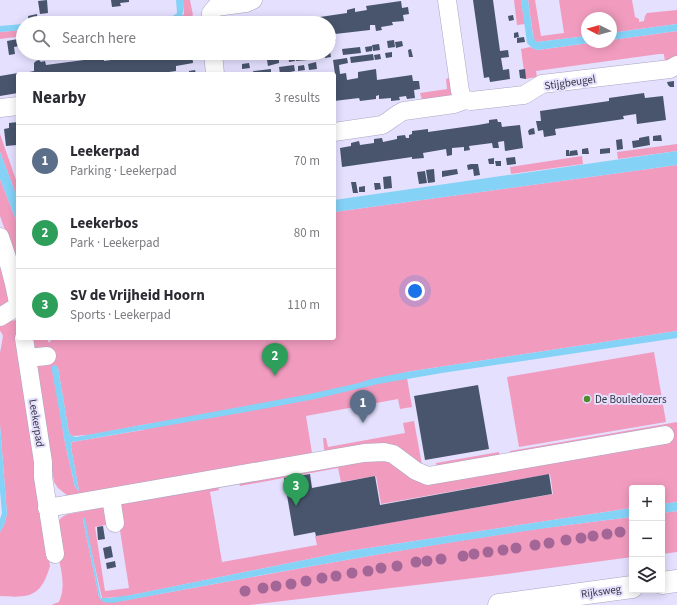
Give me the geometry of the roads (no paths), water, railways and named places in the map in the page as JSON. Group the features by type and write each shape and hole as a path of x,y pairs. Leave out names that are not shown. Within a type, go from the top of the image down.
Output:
{"highway":[{"path":"665,583 677,581"},
{"name":"Rijksweg","path":"499,605 629,587"}],"street":[{"path":"211,16 211,13 216,7 246,3 253,0"},
{"path":"448,0 460,91 465,100"},
{"path":"213,60 215,72"},
{"name":"Stijgbeugel","path":"336,132 382,125 389,122 397,114 404,111 454,104 465,100 471,101 524,95 542,84 670,69 677,65"},
{"path":"0,108 16,106"},
{"path":"0,237 8,258 16,292"},
{"path":"0,317 16,307"},
{"name":"Leekerpad","path":"24,340 43,462 43,477 47,508 55,554"},
{"path":"27,358 47,356"},
{"path":"47,508 364,454 384,452 393,454 416,471 428,476 665,435"},
{"path":"111,497 115,523"}],"water":[{"path":"176,0 183,0 184,6 182,16 171,16 177,13"},
{"path":"521,0 528,0 533,36 536,42 581,37 581,44 537,50 532,48 527,43"},
{"path":"677,24 677,31 617,39 617,32"},
{"path":"16,25 16,31 0,32 0,26"},
{"path":"677,151 677,165 336,212 336,200"},
{"path":"0,152 16,195 16,220 0,179"},
{"path":"677,331 677,338 378,384 315,399 72,442 71,447 79,491 75,487 65,443 52,371 52,366 56,365 58,368 69,433 76,437 305,395 406,372"},
{"path":"0,425 7,514 0,532 0,519 2,513 0,491"},
{"path":"677,502 677,511 665,513 665,504"},
{"path":"629,508 629,517 502,534 307,567 112,603 103,602 99,597 83,518 85,518 101,598 131,595 349,551"}],"place":[{"name":"Leekerbos","path":"275,376"},
{"name":"De Bouledozers","path":"587,399"},
{"name":"Leekerpad","path":"363,423"},
{"name":"SV de Vrijheid Hoorn","path":"296,506"}]}
